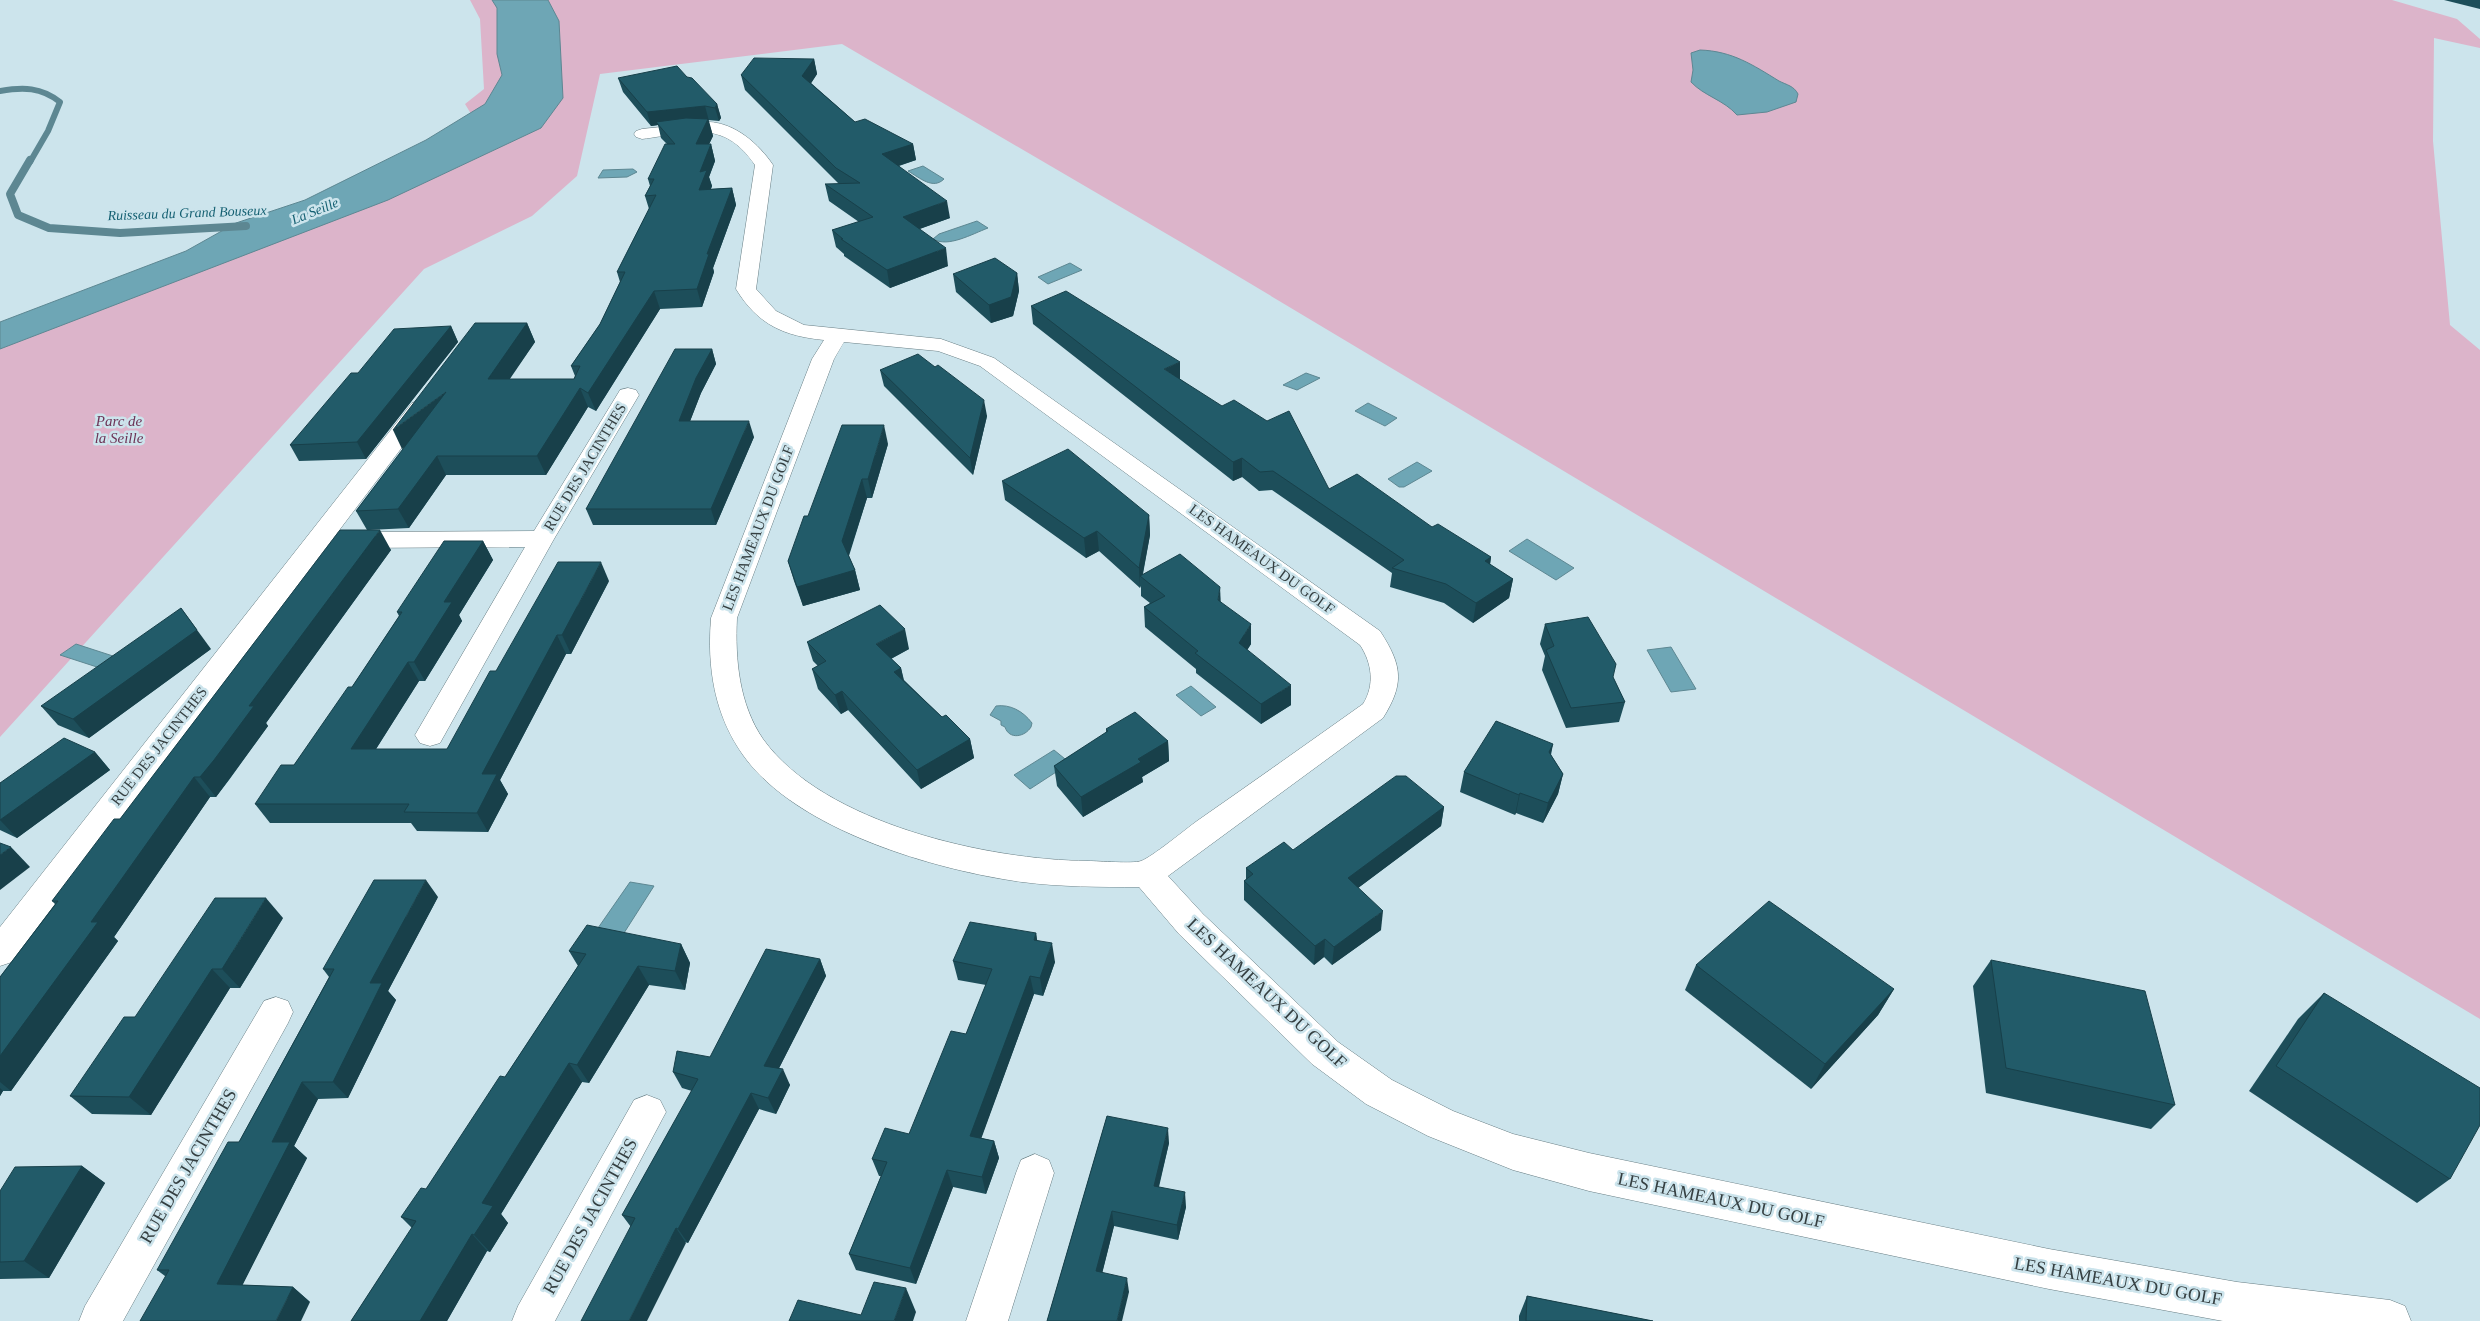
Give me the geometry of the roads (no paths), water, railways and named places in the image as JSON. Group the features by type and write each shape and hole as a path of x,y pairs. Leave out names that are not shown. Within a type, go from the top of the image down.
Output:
{"street":[{"name":"LES HAMEAUX DU GOLF","path":"642,134 718,127 759,157 764,165 746,289 754,304 782,324 800,331 941,345 987,362 1356,627 1378,650 1386,675 1381,701 1374,711 1146,874 1058,873 956,857 852,822 812,799 777,772 754,748 737,714 726,683 721,650 724,618 823,359 837,336"},
{"name":"RUE DES JACINTHES","path":"0,952 438,386"},
{"name":"RUE DES JACINTHES","path":"430,735 542,539 628,395"},
{"name":"RUE DES JACINTHES","path":"319,540 542,539"},
{"name":"LES HAMEAUX DU GOLF","path":"1146,874 1192,924 1325,1052 1379,1092 1442,1124 1513,1152 1589,1172 2049,1269 2237,1302 2390,1321"},
{"name":"RUE DES JACINTHES","path":"100,1321 276,1012"},
{"name":"RUE DES JACINTHES","path":"534,1321 648,1112"},
{"path":"988,1321 1035,1173"}],"water":[{"name":"La Seille","path":"492,0 548,0 559,21 563,98 541,128 388,200 0,349 0,322 186,251 236,223 305,200 426,140 485,104 502,75 497,54 497,8"},
{"path":"1700,50 1722,53 1751,64 1794,89 1798,94 1796,102 1767,112 1737,115 1726,105 1691,82 1693,70 1691,53"},
{"path":"923,166 944,179 935,183 926,182 908,171"},
{"path":"633,169 637,172 627,177 598,178 603,170"},
{"path":"977,221 988,228 953,241 946,242 933,239 939,234"},
{"path":"1070,263 1082,270 1048,284 1038,277"},
{"path":"1306,373 1320,378 1297,390 1283,385"},
{"path":"1368,403 1397,418 1385,426 1355,411"},
{"path":"1417,462 1432,471 1404,487 1399,487 1388,479"},
{"path":"1527,539 1574,568 1556,580 1509,551"},
{"path":"76,644 116,657 100,668 60,655"},
{"path":"1671,647 1696,689 1671,692 1647,650"},
{"path":"1191,686 1216,707 1201,716 1176,695"},
{"path":"996,706 1011,707 1025,715 1032,723 1031,727 1021,735 1010,734 1001,725 1001,721 990,715"},
{"path":"1054,750 1070,763 1030,789 1014,775"},
{"path":"630,882 654,886 624,933 598,928"}],"waterway":[{"name":"Ruisseau du Grand Bouseux","path":"0,91 32,89 46,93 60,102 48,131 30,162"},
{"name":"Ruisseau du Grand Bouseux","path":"30,160 10,194 18,215 49,228 120,233 246,226"}],"park label":[{"name":"Parc de la Seille","path":"119,430"}]}
